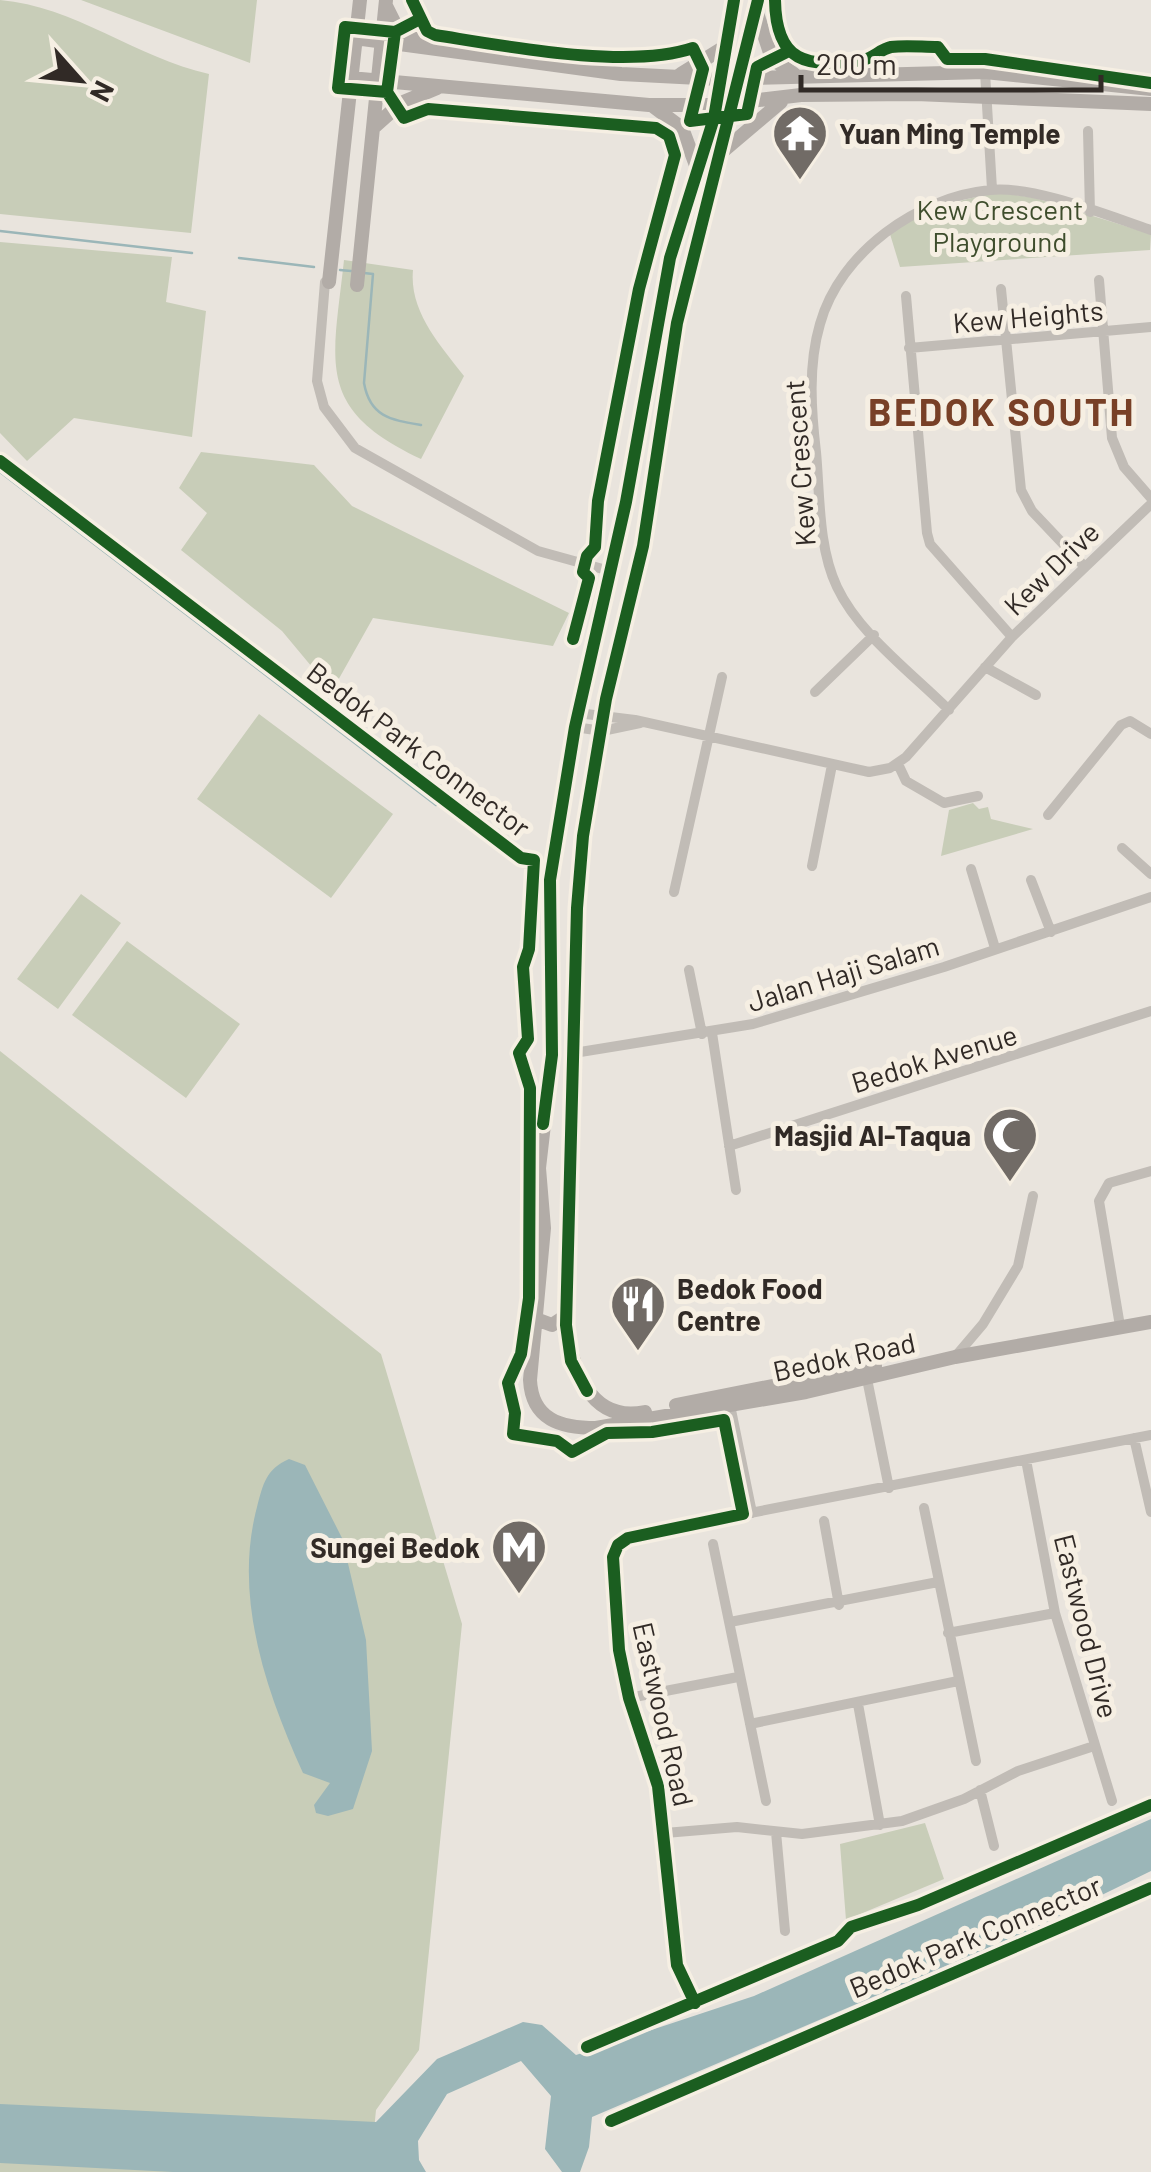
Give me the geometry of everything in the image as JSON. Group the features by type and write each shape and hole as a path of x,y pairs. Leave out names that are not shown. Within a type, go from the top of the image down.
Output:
{"main road":[{"path":"327,282 360,0"},
{"path":"734,0 722,48 716,105 670,258 577,720 550,880 552,1055 539,1168 544,1228 536,1319 552,1325 566,1315 576,908 583,836 641,558 677,323 757,4"},
{"path":"357,285 386,3"},
{"path":"386,3 395,24 451,51"},
{"path":"757,4 772,59 796,75"},
{"path":"355,38 672,77 986,72 1151,89"},
{"path":"672,77 696,68 722,48"},
{"path":"350,78 649,105 716,105 801,95 984,96 1151,104"},
{"path":"374,128 402,102 442,86"},
{"path":"722,152 773,106 801,95"},
{"path":"649,105 682,128 697,169"},
{"name":"Bedok Road","path":"536,1319 533,1401 548,1420 569,1428 596,1428 1119,1322 1151,1312"},
{"name":"Bedok Road","path":"566,1315 577,1378 596,1400 634,1414 725,1400"},
{"name":"Bedok Road","path":"1119,1322 1151,1322"}],"street":[{"path":"986,72 984,96 992,189"},
{"path":"1088,131 1090,212"},
{"name":"Kew Crescent","path":"949,710 874,635 839,592 826,547 813,424 813,370 819,325 839,284 888,230 938,203 992,189 1026,193 1151,230"},
{"path":"1100,280 1116,455 1151,501"},
{"path":"327,282 317,381 324,407 354,448 538,552 610,571"},
{"path":"1001,289 1021,490 1032,511 1084,566"},
{"path":"906,296 922,510 930,544 1012,637"},
{"name":"Kew Heights","path":"909,348 1151,328"},
{"name":"Kew Drive","path":"898,764 1012,637 1151,501"},
{"path":"815,692 874,635"},
{"path":"985,667 1036,695"},
{"path":"674,892 722,676"},
{"path":"577,720 605,716 876,772 898,764 906,780 944,802 978,796"},
{"path":"577,720 602,732 640,723"},
{"path":"1048,815 1121,724 1130,721 1151,734"},
{"path":"812,866 832,765"},
{"path":"1122,848 1151,874"},
{"path":"971,869 995,948"},
{"path":"1031,880 1051,932"},
{"name":"Jalan Haji Salam","path":"574,1054 707,1034 842,998 1151,897"},
{"path":"689,970 707,1034 736,1190"},
{"name":"Bedok Avenue","path":"729,1146 1151,1011"},
{"path":"1119,1322 1099,1201 1108,1183 1151,1171"},
{"path":"959,1352 1018,1266 1033,1196"},
{"path":"866,1372 889,1488"},
{"path":"725,1400 748,1513"},
{"name":"Eastwood Road","path":"678,1965 658,1786 628,1698 616,1634 613,1557 618,1544 637,1535 1151,1435"},
{"path":"1134,1438 1151,1512"},
{"name":"Eastwood Drive","path":"1026,1460 1055,1612 1112,1801"},
{"path":"924,1508 976,1762"},
{"path":"824,1521 839,1604"},
{"path":"713,1544 766,1801"},
{"path":"730,1622 938,1582"},
{"path":"948,1633 1055,1612"},
{"path":"628,1698 738,1678"},
{"path":"750,1724 958,1680"},
{"path":"858,1704 880,1825"},
{"path":"664,1834 706,1827 802,1834 880,1825 940,1809 1018,1771 1094,1746"},
{"path":"980,1790 994,1846"},
{"path":"776,1832 785,1932"}],"green space":[{"path":"0,0 54,12 156,57 209,74 191,233 0,214"},
{"path":"81,0 257,0 250,63"},
{"name":"Kew Crescent Playground","path":"998,192 1035,198 1151,234 1150,250 900,267 890,234 928,212"},
{"path":"0,242 172,257 166,302 206,311 192,437 74,418 27,461 0,433"},
{"path":"344,260 413,270 421,313 464,376 421,459 362,421 347,401 338,379 336,328"},
{"path":"201,452 314,465 352,506 569,613 553,646 373,618 332,691 282,631 181,550 207,513 179,488"},
{"path":"259,714 393,814 331,898 197,799"},
{"path":"973,803 979,809 988,807 991,819 1033,829 941,856 949,810"},
{"path":"81,894 121,923 58,1009 17,979"},
{"path":"127,941 240,1024 186,1098 72,1015"},
{"path":"0,1051 381,1354 462,1624 419,2050 376,2110 370,2172 0,2172"},
{"path":"925,1823 944,1879 846,1920 840,1844"}],"water":[{"path":"289,1459 305,1465 342,1538 366,1640 372,1751 353,1809 328,1816 316,1813 314,1805 330,1783 303,1773 266,1677 251,1609 251,1541 257,1507 270,1473"},
{"path":"1151,1819 1151,1871 1030,1930 592,2117 589,2147 580,2172 562,2172 545,2149 551,2096 521,2061 447,2094 418,2141 419,2160 426,2172 173,2172 0,2163 0,2104 376,2122 437,2059 523,2022 542,2025 576,2055 754,1996"}],"waterway":[{"path":"0,231 192,253"},
{"path":"239,258 314,267"},
{"path":"340,270 351,271"},
{"path":"364,273 373,274 364,383 367,394 384,415 421,425"},
{"path":"0,472 436,805"}],"cycle path":[{"path":"412,0 427,31 435,35 601,56 635,57 693,48 703,69 690,121 747,114 757,67 787,52"},
{"path":"543,1124 552,1055 550,880 575,727 626,502 670,258 714,118 734,0"},
{"path":"587,1391 571,1361 566,1325 577,908 583,836 606,699 643,546 677,323 758,0"},
{"path":"775,0 781,37 788,49 810,61 863,60 891,47 938,47 947,59 985,59 1151,83"},
{"path":"395,32 387,92 338,88 345,27 395,32 420,19"},
{"path":"387,92 404,118 428,109 656,128 669,136 675,155 639,289 598,501 595,547 587,556 583,572 589,578 573,639"},
{"name":"Bedok Park Connector","path":"0,461 521,858 534,860 529,949 523,967 528,1039 519,1053 530,1088 529,1298 521,1354 508,1383 515,1413 513,1434 557,1441 572,1452 607,1433 652,1432 724,1420 743,1514 628,1538 618,1545 613,1557 619,1650 629,1698 658,1786 677,1965 695,2003"},
{"path":"587,2047 838,1941 851,1927 918,1905 1151,1805"},
{"name":"Bedok Park Connector","path":"611,2121 1151,1888"}],"place":[{"name":"Yuan Ming Temple","path":"800,182"},
{"name":"Masjid Al-Taqua","path":"1010,1184"},
{"name":"Bedok Food Centre","path":"638,1353"},
{"name":"Sungei Bedok","path":"519,1596"}],"district":[{"name":"BEDOK SOUTH","path":"1002,411"}]}
